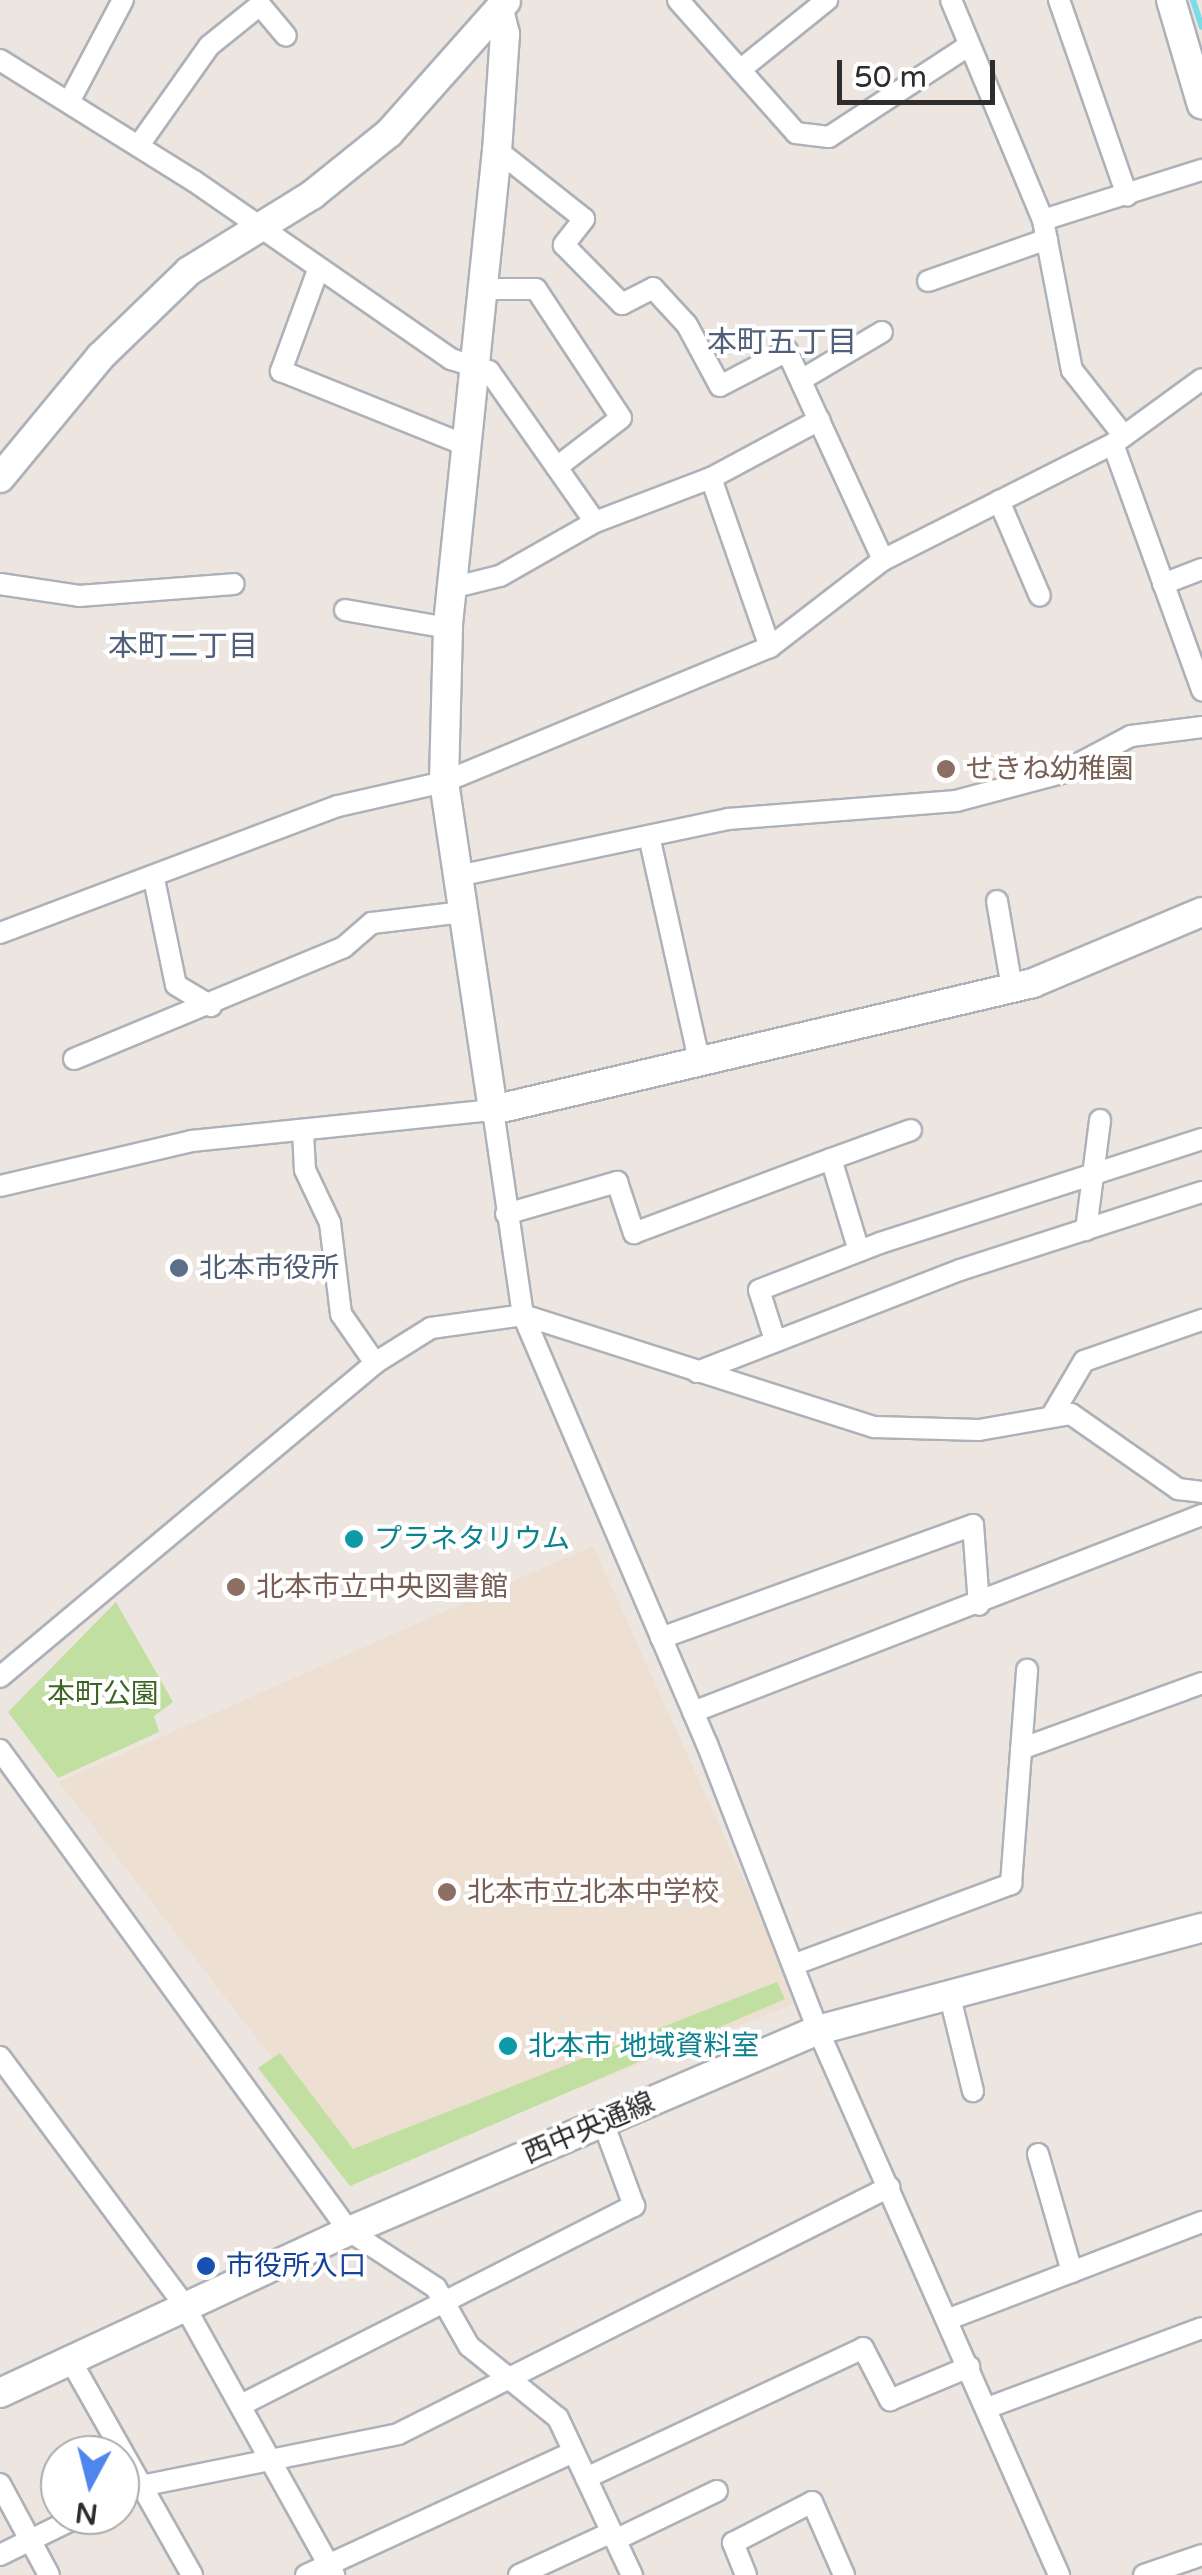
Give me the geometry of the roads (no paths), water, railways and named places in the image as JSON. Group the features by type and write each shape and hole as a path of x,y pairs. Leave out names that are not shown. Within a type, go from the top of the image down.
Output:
{"street":[{"path":"70,100 123,0"},
{"path":"678,0 796,134 829,138 968,46"},
{"path":"740,70 827,0"},
{"path":"951,0 1045,229 1072,370 1118,440 1163,584 1202,690"},
{"path":"1059,0 1127,194"},
{"path":"1171,0 1202,105"},
{"path":"503,5 505,34 497,150 448,628 444,782 523,1315 693,1712 818,2030 1058,2575"},
{"path":"0,478 101,356 189,271 260,230 389,132 503,5"},
{"path":"139,144 209,46 260,6 286,36"},
{"path":"0,60 139,144 318,270 472,368 489,371 596,522"},
{"path":"497,150 584,219 564,245 622,304 652,288 688,324 720,386 787,351 883,560"},
{"path":"928,281 1127,194 1202,170"},
{"path":"318,270 281,371 465,445"},
{"path":"480,290 536,289 622,418 557,467"},
{"path":"800,380 882,332"},
{"path":"0,933 154,879 338,806 444,782 770,647 883,560 1118,440 1202,379"},
{"path":"452,588 500,576 596,522 711,478 819,420"},
{"path":"711,478 770,647"},
{"path":"999,501 1040,596"},
{"path":"1163,584 1202,568"},
{"path":"0,584 79,596 234,584"},
{"path":"344,610 448,628"},
{"path":"458,876 728,819 956,802 1061,773 1130,736 1202,727"},
{"path":"649,836 699,1060"},
{"path":"154,879 176,985 212,1006"},
{"path":"997,901 1012,988"},
{"path":"74,1058 212,1006 344,947 372,923 463,912"},
{"path":"0,1186 192,1141 492,1110 1012,988 1202,912"},
{"path":"1086,1230 1100,1120"},
{"path":"506,1214 618,1182 634,1233 911,1130"},
{"path":"303,1132 305,1170 330,1223 341,1314 375,1363"},
{"path":"774,1337 759,1290 859,1251 1202,1140"},
{"path":"831,1159 859,1251"},
{"path":"697,1372 774,1337 1202,1192"},
{"path":"0,1678 375,1363 431,1328 523,1315 875,1427 979,1430 1070,1414 1178,1489 1202,1492"},
{"path":"1051,1417 1084,1360 1202,1320"},
{"path":"693,1712 1202,1516"},
{"path":"661,1638 973,1525 978,1605"},
{"path":"793,1965 1011,1884 1027,1670"},
{"path":"1021,1749 1202,1683"},
{"path":"0,1750 349,2232 444,2299 469,2346 504,2380 558,2418 632,2575"},
{"name":"西中央通線","path":"0,2392 184,2305 818,2030 1202,1928"},
{"path":"950,1997 974,2091"},
{"path":"0,2057 184,2305 331,2570"},
{"path":"242,2406 444,2299 634,2206 603,2122"},
{"path":"1038,2154 1072,2272"},
{"path":"141,2486 275,2463 398,2434 889,2187"},
{"path":"948,2319 1202,2222"},
{"path":"987,2408 1202,2328"},
{"path":"586,2478 864,2348 890,2400 969,2367"},
{"path":"72,2360 192,2575"},
{"path":"306,2575 331,2570 574,2452"},
{"path":"0,2484 50,2575"},
{"path":"520,2575 716,2491"},
{"path":"746,2575 733,2544 812,2502 844,2575"},
{"path":"0,2555 40,2535"},
{"path":"1144,2575 1202,2555"}],"waterway":[{"path":"1193,0 1202,27"}],"place":[{"name":"せきね幼稚園","path":"946,769"},
{"name":"北本市役所","path":"179,1268"},
{"name":"プラネタリウム","path":"354,1539"},
{"name":"北本市立中央図書館","path":"236,1587"},
{"name":"北本市立北本中学校","path":"447,1892"},
{"name":"北本市 地域資料室","path":"508,2046"},
{"name":"市役所入口","path":"206,2266"}],"district":[{"name":"本町五丁目","path":"782,343"},
{"name":"本町二丁目","path":"183,647"}],"park label":[{"name":"本町公園","path":"103,1694"}]}
